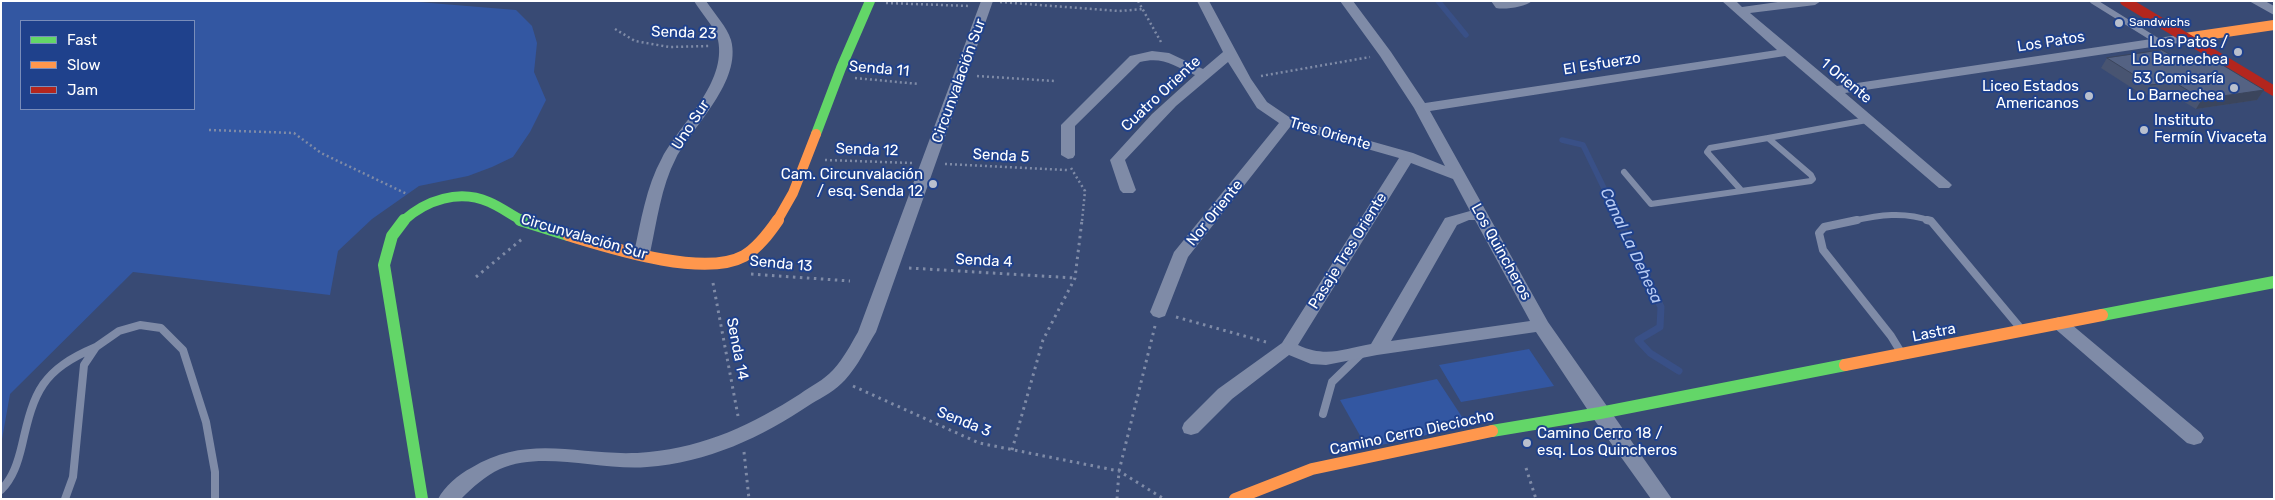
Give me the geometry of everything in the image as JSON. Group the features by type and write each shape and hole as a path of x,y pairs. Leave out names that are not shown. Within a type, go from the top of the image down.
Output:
{"street":[{"path":"700,1 721,32 726,46"},
{"name":"Tres Oriente","path":"1203,1 1244,79 1262,105 1287,122 1408,156 1458,176"},
{"name":"Los Quincheros","path":"1346,1 1386,55 1421,108 1541,325 1600,413 1662,499"},
{"path":"1497,1 1500,4 1526,1"},
{"name":"1 Oriente","path":"1728,1 1944,184"},
{"path":"1740,11 1815,1"},
{"path":"2125,1 2274,91"},
{"path":"2255,1 2274,11"},
{"name":"Circunvalación Sur","path":"422,499 384,265 386,247 392,232 409,214 424,205 450,198 478,198 493,203 513,216 538,226 679,264 710,266 742,258 758,246 771,230 789,198 837,77 870,2"},
{"name":"Circunvalación Sur","path":"448,499 464,482 475,474 514,457 557,453 620,460 646,460 701,450 742,436 789,411 836,378 867,332 987,3"},
{"name":"Los Patos","path":"1834,92 2274,25"},
{"name":"Uno Sur","path":"642,253 663,171 722,73 726,46"},
{"name":"El Esfuerzo","path":"1421,108 1788,52"},
{"name":"Cuatro Oriente","path":"1128,190 1117,160 1146,126 1203,74 1231,53"},
{"path":"1068,155 1068,125 1100,91 1135,59 1152,56 1169,57 1203,74"},
{"name":"Nor Oriente","path":"1159,312 1180,256 1287,122"},
{"name":"Pasaje Tres Oriente","path":"1288,347 1408,156"},
{"path":"1370,350 1451,222 1466,216 1481,214"},
{"name":"Lastra","path":"1600,413 2274,282"},
{"path":"2059,324 2194,438"},
{"path":"1191,428 1224,394 1288,347 1311,358 1326,359 1370,350 1541,325"},
{"name":"Camino Cerro Dieciocho","path":"1235,499 1312,469 1472,434 1600,413"}],"lane":[{"path":"2093,1 2159,42"},
{"path":"1741,190 1707,152 1710,148 1867,120"},
{"path":"1624,172 1651,204 1812,181 1814,179 1768,138"},
{"path":"1902,354 1891,336 1823,250 1819,233 1824,227 1899,213 1912,213 1931,221 2022,331"},
{"path":"1,490 7,485 15,469 36,393 54,372 72,356 96,347 119,331 140,325 161,328 183,350 206,422 215,472 215,499"},
{"path":"65,499 73,477 84,365 96,347"},
{"path":"1323,414 1332,382 1370,350"}],"path":[{"path":"1138,1 1169,57"},
{"path":"870,2 987,3 1119,11 1144,9"},
{"name":"Senda 23","path":"615,29 635,42 669,47 726,46"},
{"path":"1244,79 1386,55"},
{"path":"961,74 1054,81"},
{"name":"Senda 11","path":"837,77 919,84"},
{"path":"209,130 294,133 321,152 393,186 424,205"},
{"path":"1012,450 1043,340 1075,278 1085,191 1072,170 1068,155"},
{"name":"Senda 12","path":"805,160 929,163"},
{"name":"Senda 5","path":"929,163 1072,170"},
{"path":"476,277 538,226"},
{"name":"Senda 14","path":"710,266 742,436 750,499"},
{"name":"Senda 4","path":"891,267 1075,278"},
{"name":"Senda 13","path":"747,274 850,281"},
{"path":"1117,499 1119,472 1159,312 1288,347"},
{"name":"Senda 3","path":"836,378 979,443 1119,472 1164,499"},
{"path":"1526,468 1536,499"}],"shaded area":[{"path":"1,1 406,1 516,10 532,26 537,43 534,72 546,100 530,132 513,157 468,176 419,186 372,219 338,251 330,295 133,272 10,394 1,445"},
{"path":"1529,349 1554,386 1461,402 1439,365"},
{"path":"1437,379 1468,426 1367,448 1340,400"}],"building":[{"path":"2162,50 2184,62 2211,58 2264,90 2202,99 2174,82 2150,85 2107,58"}],"waterway":[{"name":"Canal La Dehesa","path":"1438,1 1466,35"},
{"name":"Canal La Dehesa","path":"1562,140 1583,145 1620,221"},
{"name":"Canal La Dehesa","path":"1619,220 1661,307 1660,327 1638,340 1650,353 1679,371"}],"traffic: fast":[{"path":"816,134 841,68 870,1"},
{"path":"422,499 384,265 394,232 401,222 422,207 433,201 459,196 484,200 516,218 544,229 568,235"},
{"path":"2102,315 2274,282"},
{"path":"1492,431 1600,413 1845,365"}],"traffic: slow":[{"path":"2185,38 2274,25"},
{"path":"568,235 684,263 716,265 731,262 745,255 758,245 777,221 793,193 816,134"},
{"path":"1845,365 2102,315"},
{"path":"1235,499 1312,469 1492,431"}],"traffic: jam":[{"path":"2125,1 2274,91"}],"place":[{"name":"Sandwichs","path":"2119,23"},
{"name":"Los Patos / Lo Barnechea","path":"2238,52"},
{"name":"53 Comisaría Lo Barnechea","path":"2234,88"},
{"name":"Liceo Estados Americanos","path":"2089,96"},
{"name":"Instituto Fermín Vivaceta","path":"2144,130"},
{"name":"Cam. Circunvalación / esq. Senda 12","path":"933,184"},
{"name":"Camino Cerro 18 / esq. Los Quincheros","path":"1527,443"}]}
